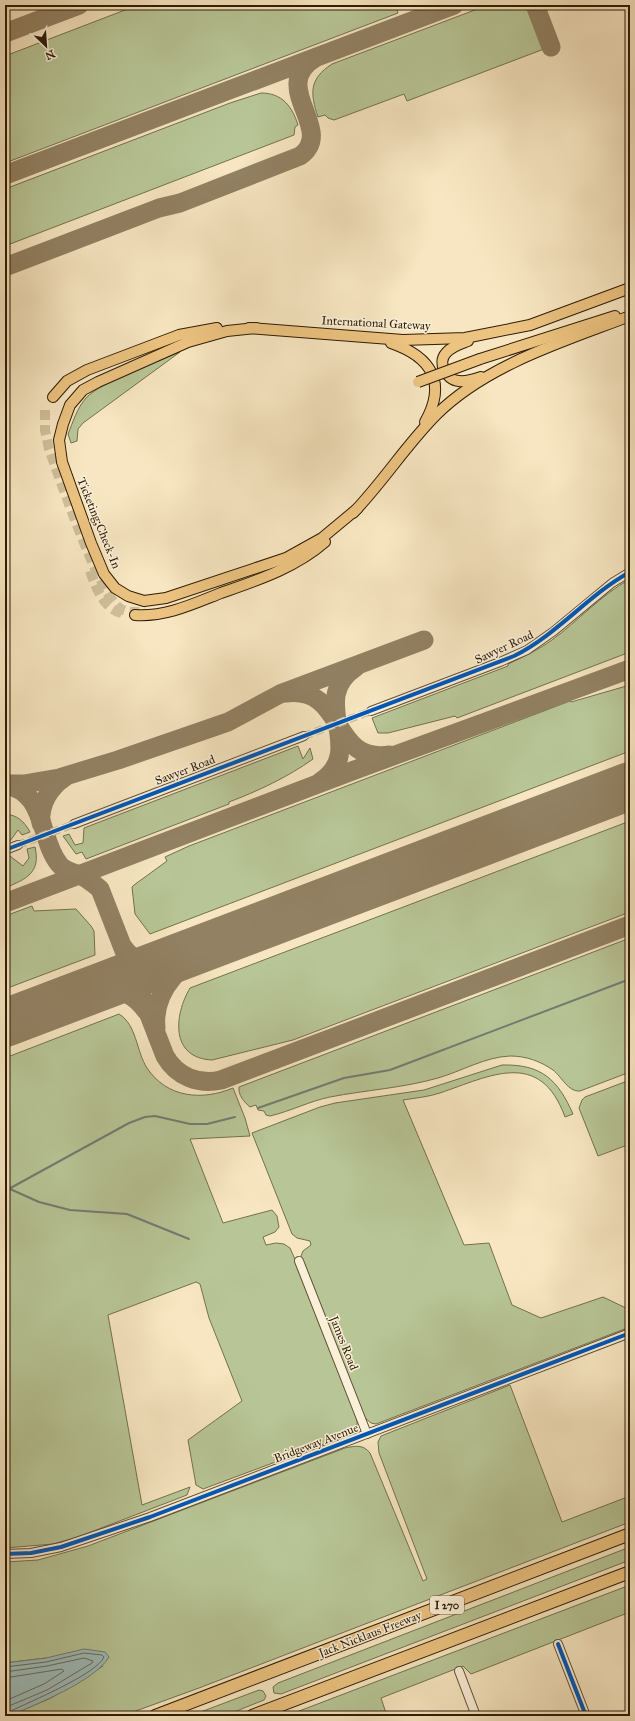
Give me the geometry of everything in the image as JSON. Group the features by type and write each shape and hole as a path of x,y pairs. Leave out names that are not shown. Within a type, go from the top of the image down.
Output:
{"highway":[{"name":"Jack Nicklaus Freeway","path":"155,1716 630,1534"},
{"path":"252,1716 630,1572"}],"main road":[{"name":"International Gateway","path":"256,328 377,339 442,340 515,329 544,321 630,288"},
{"path":"418,382 480,359 598,320 630,312"},
{"path":"515,329 462,343 450,349 443,357 443,364 446,372 450,377 457,381 470,380 493,373 550,347 630,316"},
{"path":"53,398 60,388 77,375 179,335 218,328 256,328"},
{"name":"Ticketing;Check-In","path":"256,328 227,331 200,338 98,382 83,390 75,397 70,405 59,440 62,462 91,543 107,580 115,588 128,596 144,601 158,600 274,563 296,554 322,538 357,509"},
{"path":"136,615 154,615 173,611 271,575 287,567 316,550 374,490 426,420 435,399 436,386 434,377 427,365 415,354 402,347 377,339"},
{"path":"417,434 446,406 493,373"}],"street":[{"name":"Sawyer Road","path":"371,711 500,662 527,650 554,631 612,583 630,572"},
{"name":"Sawyer Road","path":"74,824 304,736"},
{"path":"5,850 18,845"},
{"name":"James Road","path":"299,1261 367,1434"},
{"name":"Bridgeway Avenue","path":"5,1554 31,1553 61,1547 157,1514 630,1333"},
{"path":"558,1644 586,1716"},
{"path":"459,1671 476,1716"}],"green space":[{"path":"138,5 396,5 398,13 5,163 5,56"},
{"path":"488,5 529,5 545,47 544,49 407,101 404,94 334,120 325,115 318,117 315,108 313,87 319,75 332,64"},
{"path":"261,93 275,95 285,102 293,112 298,125 295,127 294,135 5,246 5,189 230,103"},
{"path":"180,352 83,423 78,429 77,441 71,443 68,434 80,406 86,398 104,385 144,366"},
{"path":"630,579 630,652 457,718 455,716 388,733 378,733 372,718 508,666 508,664 536,650 562,633 599,600 619,585"},
{"path":"630,685 630,751 150,934 135,914 132,887 167,861 165,857 189,846 570,701 571,702"},
{"path":"298,746 303,759 310,748 313,759 283,778 229,802 229,804 86,859 82,852 76,854 63,836 69,834 75,845 83,843 84,828"},
{"path":"5,814 20,819 30,832 22,835 18,830 10,841 5,841"},
{"path":"630,821 630,912 293,1040 212,1060 198,1057 189,1052 182,1043 179,1033 179,1022 181,1010 190,988"},
{"path":"35,847 36,863 34,869 25,878 5,888 5,858 10,856 23,866 29,858 27,849"},
{"path":"32,906 34,911 76,909 94,931 95,955 5,989 5,916"},
{"path":"630,938 630,1072 580,1091 576,1091 569,1087 553,1070 543,1064 527,1058 510,1056 492,1059 438,1078 398,1087 323,1099 270,1116 266,1115 264,1111 258,1110 256,1105 250,1107 240,1096 239,1087"},
{"path":"119,1014 125,1019 133,1031 143,1061 147,1068 155,1078 165,1086 175,1091 197,1095 209,1095 233,1088 245,1118 250,1136 190,1139 223,1223 272,1210 277,1216 279,1227 275,1232 263,1237 266,1245 276,1243 284,1244 290,1248 305,1282 357,1419 357,1424 354,1431 348,1435 203,1489 196,1485 188,1440 242,1401 209,1318 200,1284 196,1282 108,1315 142,1505 190,1487 187,1495 78,1537 53,1544 5,1548 5,1058"},
{"path":"502,1065 528,1067 547,1076 561,1092 573,1114 565,1117 555,1095 542,1082 528,1075 512,1073 495,1075 435,1094 403,1100 464,1245 489,1243 512,1305 541,1318 603,1297 630,1310 630,1327 376,1424 371,1423 364,1417 301,1256 303,1251 311,1245 310,1241 297,1238 292,1234 252,1133 320,1107 335,1103 424,1090"},
{"path":"630,1080 630,1144 598,1156 579,1108 582,1100 585,1097"},
{"path":"510,1385 562,1522 630,1496 630,1522 199,1688 122,1716 9,1716 51,1698 103,1666 46,1658 5,1663 5,1562 38,1560 88,1546 345,1448 359,1446 365,1448 370,1453 423,1581 427,1579 379,1453 378,1442 381,1436"},
{"path":"630,1547 630,1560 281,1694 274,1693 273,1687 278,1683"},
{"path":"630,1585 630,1612 471,1674 463,1666 381,1698 387,1716 286,1716"},
{"path":"259,1690 263,1691 266,1696 264,1700 224,1716 190,1716"}],"water":[{"path":"84,1649 105,1652 109,1657 102,1666 91,1675 64,1691 34,1706 9,1716 5,1716 5,1663 46,1658"}],"waterway":[{"path":"258,1108 344,1078 390,1070 630,979"},
{"path":"5,1191 129,1123 145,1117 155,1116 190,1124 207,1124 235,1117"},
{"path":"10,1189 39,1202 70,1210 127,1214 189,1239"}],"taxiway":[{"path":"5,33 79,5"},
{"path":"5,175 454,5"},
{"path":"535,5 551,47"},
{"path":"5,267 159,208 180,203 300,156 309,146 311,134 309,121 299,95 298,82 302,69 315,58"},
{"path":"8,784 24,784 59,778 118,760 228,722 280,694 424,640"},
{"path":"320,782 334,769 339,755 340,740 336,709 336,694 342,680 356,667"},
{"path":"5,903 352,771 630,669"},
{"path":"286,693 305,694 319,701 330,712 346,737 357,748 371,755 390,755"},
{"path":"41,823 42,809 50,791 65,777"},
{"path":"5,785 18,789 28,796 35,806 48,842 59,864 68,871 80,875 100,889 165,1056 182,1074 197,1080 221,1080 630,925"},
{"path":"156,1028 156,1013 159,1000 165,988 182,967 204,950 216,943"},
{"path":"124,948 133,957 142,962 153,964 165,963"},
{"path":"92,990 108,989 122,992 135,999 146,1011"}],"runway":[{"path":"5,1023 630,786"}],"tunnel":[{"path":"45,410 45,430 49,449 81,535 102,583 112,600 121,609 130,612 145,612"},
{"path":"90,571 98,591 106,603 111,608 124,614"},
{"path":"304,736 371,711"},
{"path":"18,845 74,824"}],"cycle path":[{"path":"5,850 514,656 545,637 600,592 630,572"},
{"path":"5,1554 31,1553 61,1547 150,1517 630,1333"},
{"path":"558,1644 586,1716"}]}
